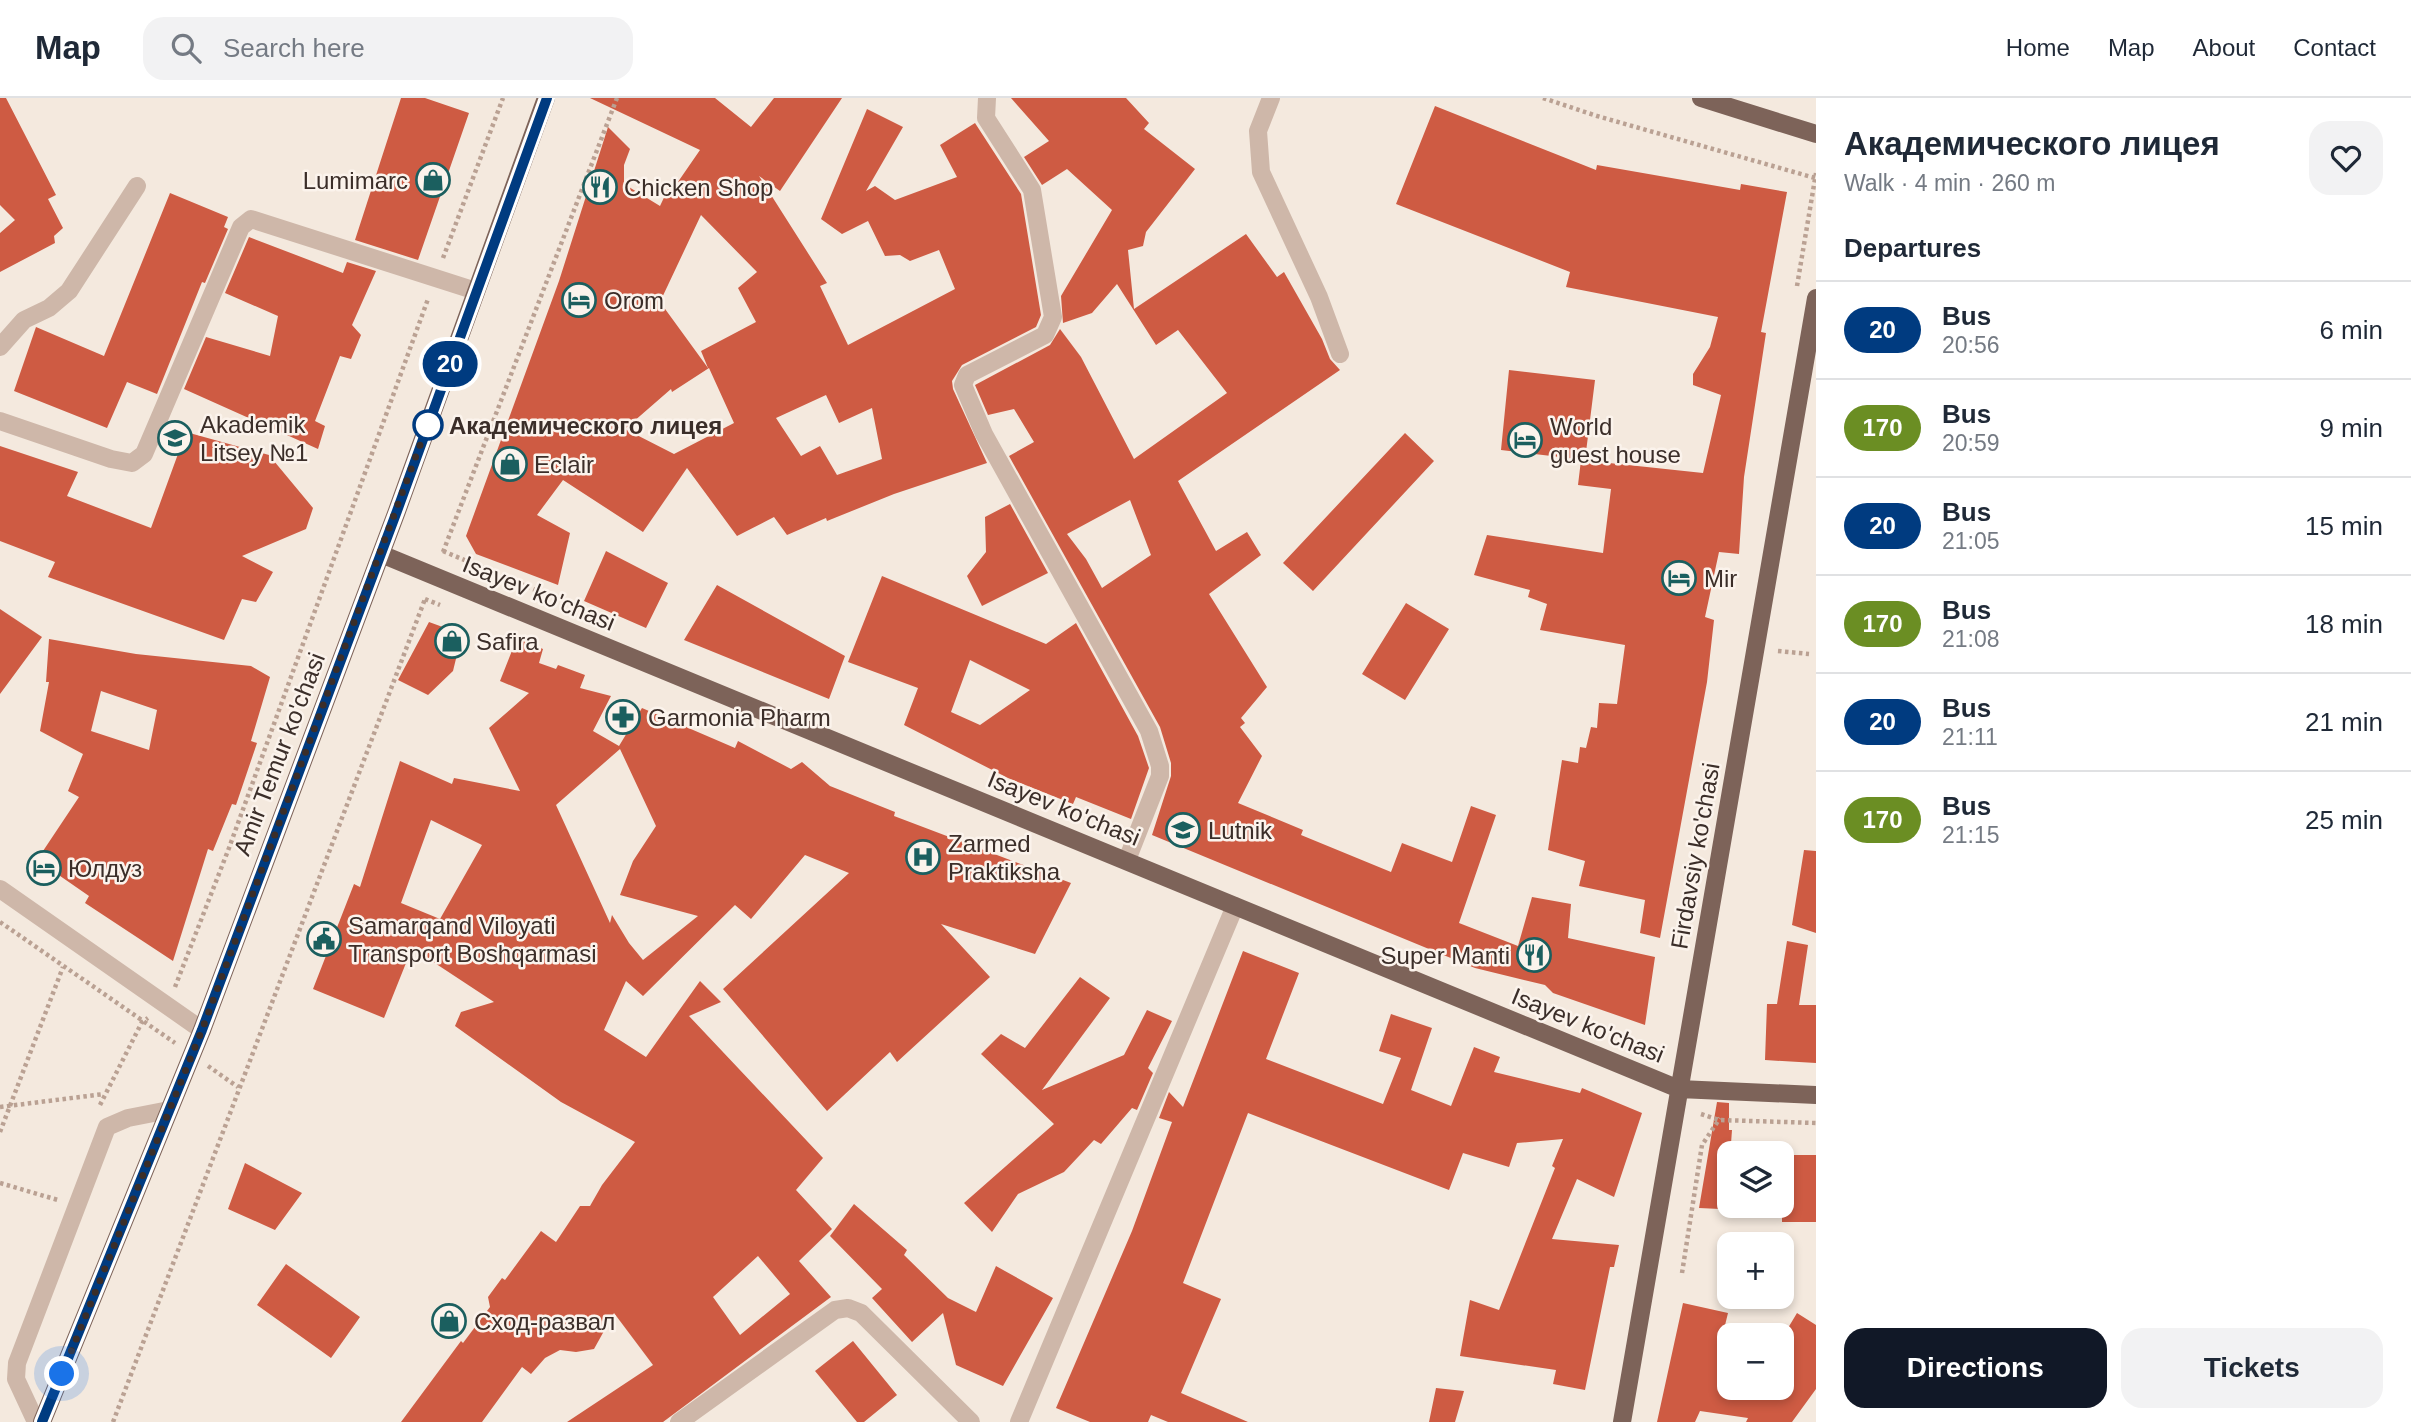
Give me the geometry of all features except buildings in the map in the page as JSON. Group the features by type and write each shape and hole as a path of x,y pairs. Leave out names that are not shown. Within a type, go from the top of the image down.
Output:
{"main road":[{"name":"Amir Temur ko'chasi","path":"42,1422 202,1030 381,554 547,98"},
{"path":"1701,98 1816,134"},
{"name":"Firdavsiy ko'chasi","path":"1622,1422 1816,298"},
{"name":"Isayev ko'chasi","path":"381,554 1679,1089 1816,1095"}],"street":[{"path":"987,98 986,118 1032,190 1053,317 1045,335 967,376 963,385 984,434 1149,731 1160,766 1160,776 1126,860"},
{"path":"1271,98 1258,131 1261,172 1320,298 1340,354"},
{"path":"0,347 24,320 48,308 69,291 137,186"},
{"path":"0,421 111,459 132,463 144,454 241,227 251,219 477,291"},
{"path":"0,890 202,1030"},
{"path":"1018,1422 1235,906"},
{"path":"36,1422 16,1379 16,1363 107,1128 128,1118 169,1110"},
{"path":"679,1422 835,1310 848,1308 861,1313 971,1422"}],"path":[{"path":"95,1118 142,1022 167,1006 229,848 503,98"},
{"path":"1543,98 1816,178"},
{"path":"1755,648 1808,654"},
{"path":"0,922 238,1087 113,1422"},
{"path":"0,1132 63,967"},
{"path":"1682,1273 1702,1145 1739,1092"},
{"path":"0,1107 10,1108 105,1094"},
{"path":"1719,1120 1816,1123"},
{"path":"0,1183 62,1201 57,1214"}],"bus line":[{"name":"20","path":"42,1422 202,1030 397,511 547,98"}],"place":[{"name":"Lumimarc","path":"433,180"},
{"name":"Chicken Shop","path":"600,187"},
{"name":"Orom","path":"579,300"},
{"name":"Академического лицея","path":"428,425"},
{"name":"Akademik Litsey №1","path":"175,438"},
{"name":"World guest house","path":"1525,440"},
{"name":"Eclair","path":"510,464"},
{"name":"Mir","path":"1679,578"},
{"name":"Safira","path":"452,641"},
{"name":"Garmonia Pharm","path":"623,717"},
{"name":"Lutnik","path":"1183,830"},
{"name":"Zarmed Praktiksha","path":"923,857"},
{"name":"Юлдуз","path":"44,868"},
{"name":"Samarqand Viloyati Transport Boshqarmasi","path":"324,939"},
{"name":"Super Manti","path":"1534,955"},
{"name":"Сход-развал","path":"449,1321"}],"route":[{"path":"62,1374 202,1030 432,413 428,425"}]}
